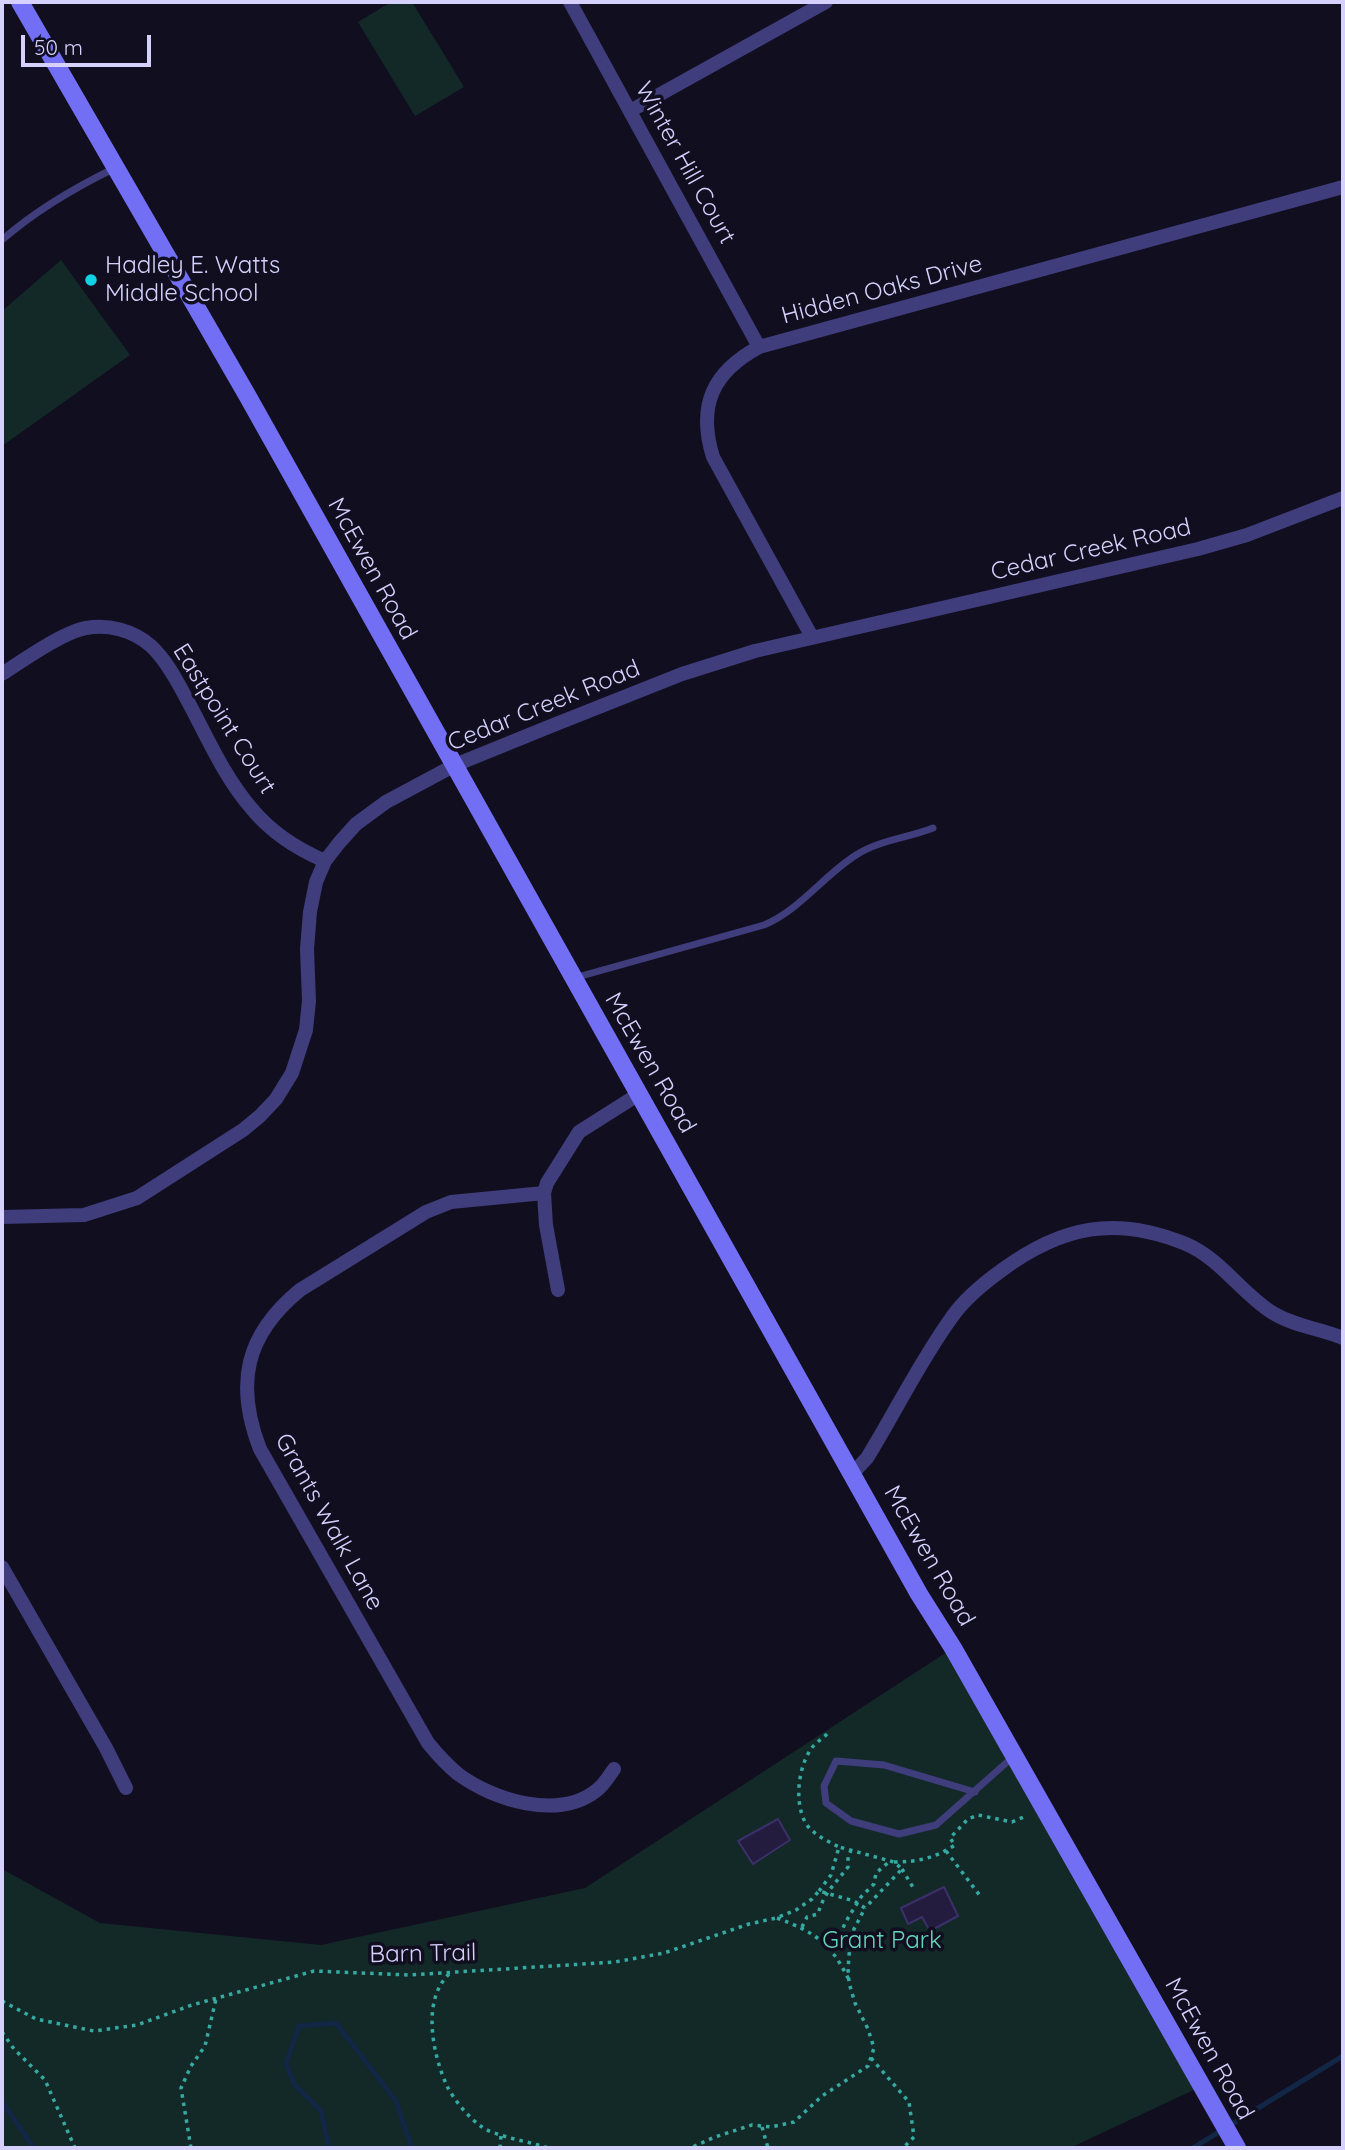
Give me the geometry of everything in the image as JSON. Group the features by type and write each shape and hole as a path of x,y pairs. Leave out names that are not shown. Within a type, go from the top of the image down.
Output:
{"street":[{"name":"McEwen Road","path":"20,2 247,395 919,1594 953,1648 1237,2148"},
{"name":"Winter Hill Court","path":"570,2 760,347"},
{"path":"630,111 826,2"},
{"name":"Hidden Oaks Drive","path":"812,637 712,457 706,415 712,391 724,372 740,358 760,347 1343,187"},
{"name":"Cedar Creek Road","path":"2,1217 84,1214 137,1198 243,1130 276,1099 292,1073 306,1030 310,912 316,882 325,862 356,824 377,808 454,765 682,674 755,651 1198,550 1247,535 1343,498"},
{"name":"Eastpoint Court","path":"2,674 71,633 86,628 105,627 136,636 150,645 173,674 236,789 252,809 290,843 325,862"},
{"path":"558,1290 546,1224 544,1193 547,1183 579,1132 639,1094"},
{"name":"Grants Walk Lane","path":"544,1193 442,1205 426,1212 300,1290 284,1304 258,1339 247,1375 247,1402 250,1423 260,1449 428,1743 442,1759 458,1774 480,1787 526,1802 548,1804 574,1803 597,1790 614,1769"},
{"path":"853,1473 867,1458 953,1315 983,1283 1026,1253 1075,1231 1114,1228 1149,1232 1188,1245 1222,1268 1273,1313 1343,1338"},
{"path":"2,1567 106,1748 126,1788"}],"lane":[{"path":"2,240 23,222 74,188 116,168"},
{"path":"573,978 773,921 796,907 844,863 859,853 933,828"},
{"path":"975,1792 884,1765 836,1761 824,1786 826,1803 851,1821 899,1834 936,1825 975,1792 1014,1756"}],"path":[{"path":"827,1734 811,1748 805,1761 799,1782 800,1811 808,1827 822,1839 839,1847 892,1862 916,1862 938,1856 955,1845 950,1838 968,1819 978,1815 1012,1822 1026,1816"},
{"path":"839,1847 831,1875 819,1891 859,1903 865,1908"},
{"path":"802,1927 807,1917 818,1914 822,1900 837,1876 848,1867 851,1850"},
{"path":"946,1851 981,1897"},
{"path":"892,1862 902,1869 914,1889"},
{"path":"825,1943 841,1936 860,1897 874,1884 876,1873 892,1862"},
{"path":"849,1980 850,1944 854,1929 865,1908 902,1869"},
{"name":"Barn Trail","path":"2,2002 36,2019 94,2031 137,2025 314,1971 410,1975 614,1962 664,1953 749,1924 776,1918 796,1910 819,1891"},
{"path":"690,2148 752,2125 771,2127 793,2122 822,2096 868,2066 871,2058 874,2048 838,1958 825,1943 802,1927 776,1918"},
{"path":"450,1972 440,1983 434,2000 432,2019 438,2059 448,2088 483,2128 548,2148"},
{"path":"191,2148 181,2088 191,2066 205,2046 216,1999"},
{"path":"2,2032 14,2049 45,2080 75,2148"},
{"path":"871,2058 909,2102 914,2137 904,2148"},
{"path":"762,2126 768,2148"},
{"path":"500,2148 501,2135"}],"green space":[{"path":"391,2 412,2 464,87 415,116 358,22"},
{"path":"61,260 130,355 2,446 2,311"},
{"name":"Grant Park","path":"953,1648 1202,2086 1070,2148 2,2148 2,1869 100,1923 321,1945 585,1888"}],"building":[{"path":"778,1819 790,1840 753,1864 738,1841"},
{"path":"944,1887 958,1916 930,1931 922,1917 908,1924 901,1908"}],"waterway":[{"path":"329,2148 321,2111 295,2085 286,2064 299,2026 336,2023 396,2101 412,2148"},
{"path":"1193,2148 1343,2056"},
{"path":"2,2102 34,2148"}],"place":[{"name":"Hadley E. Watts Middle School","path":"91,280"}]}
